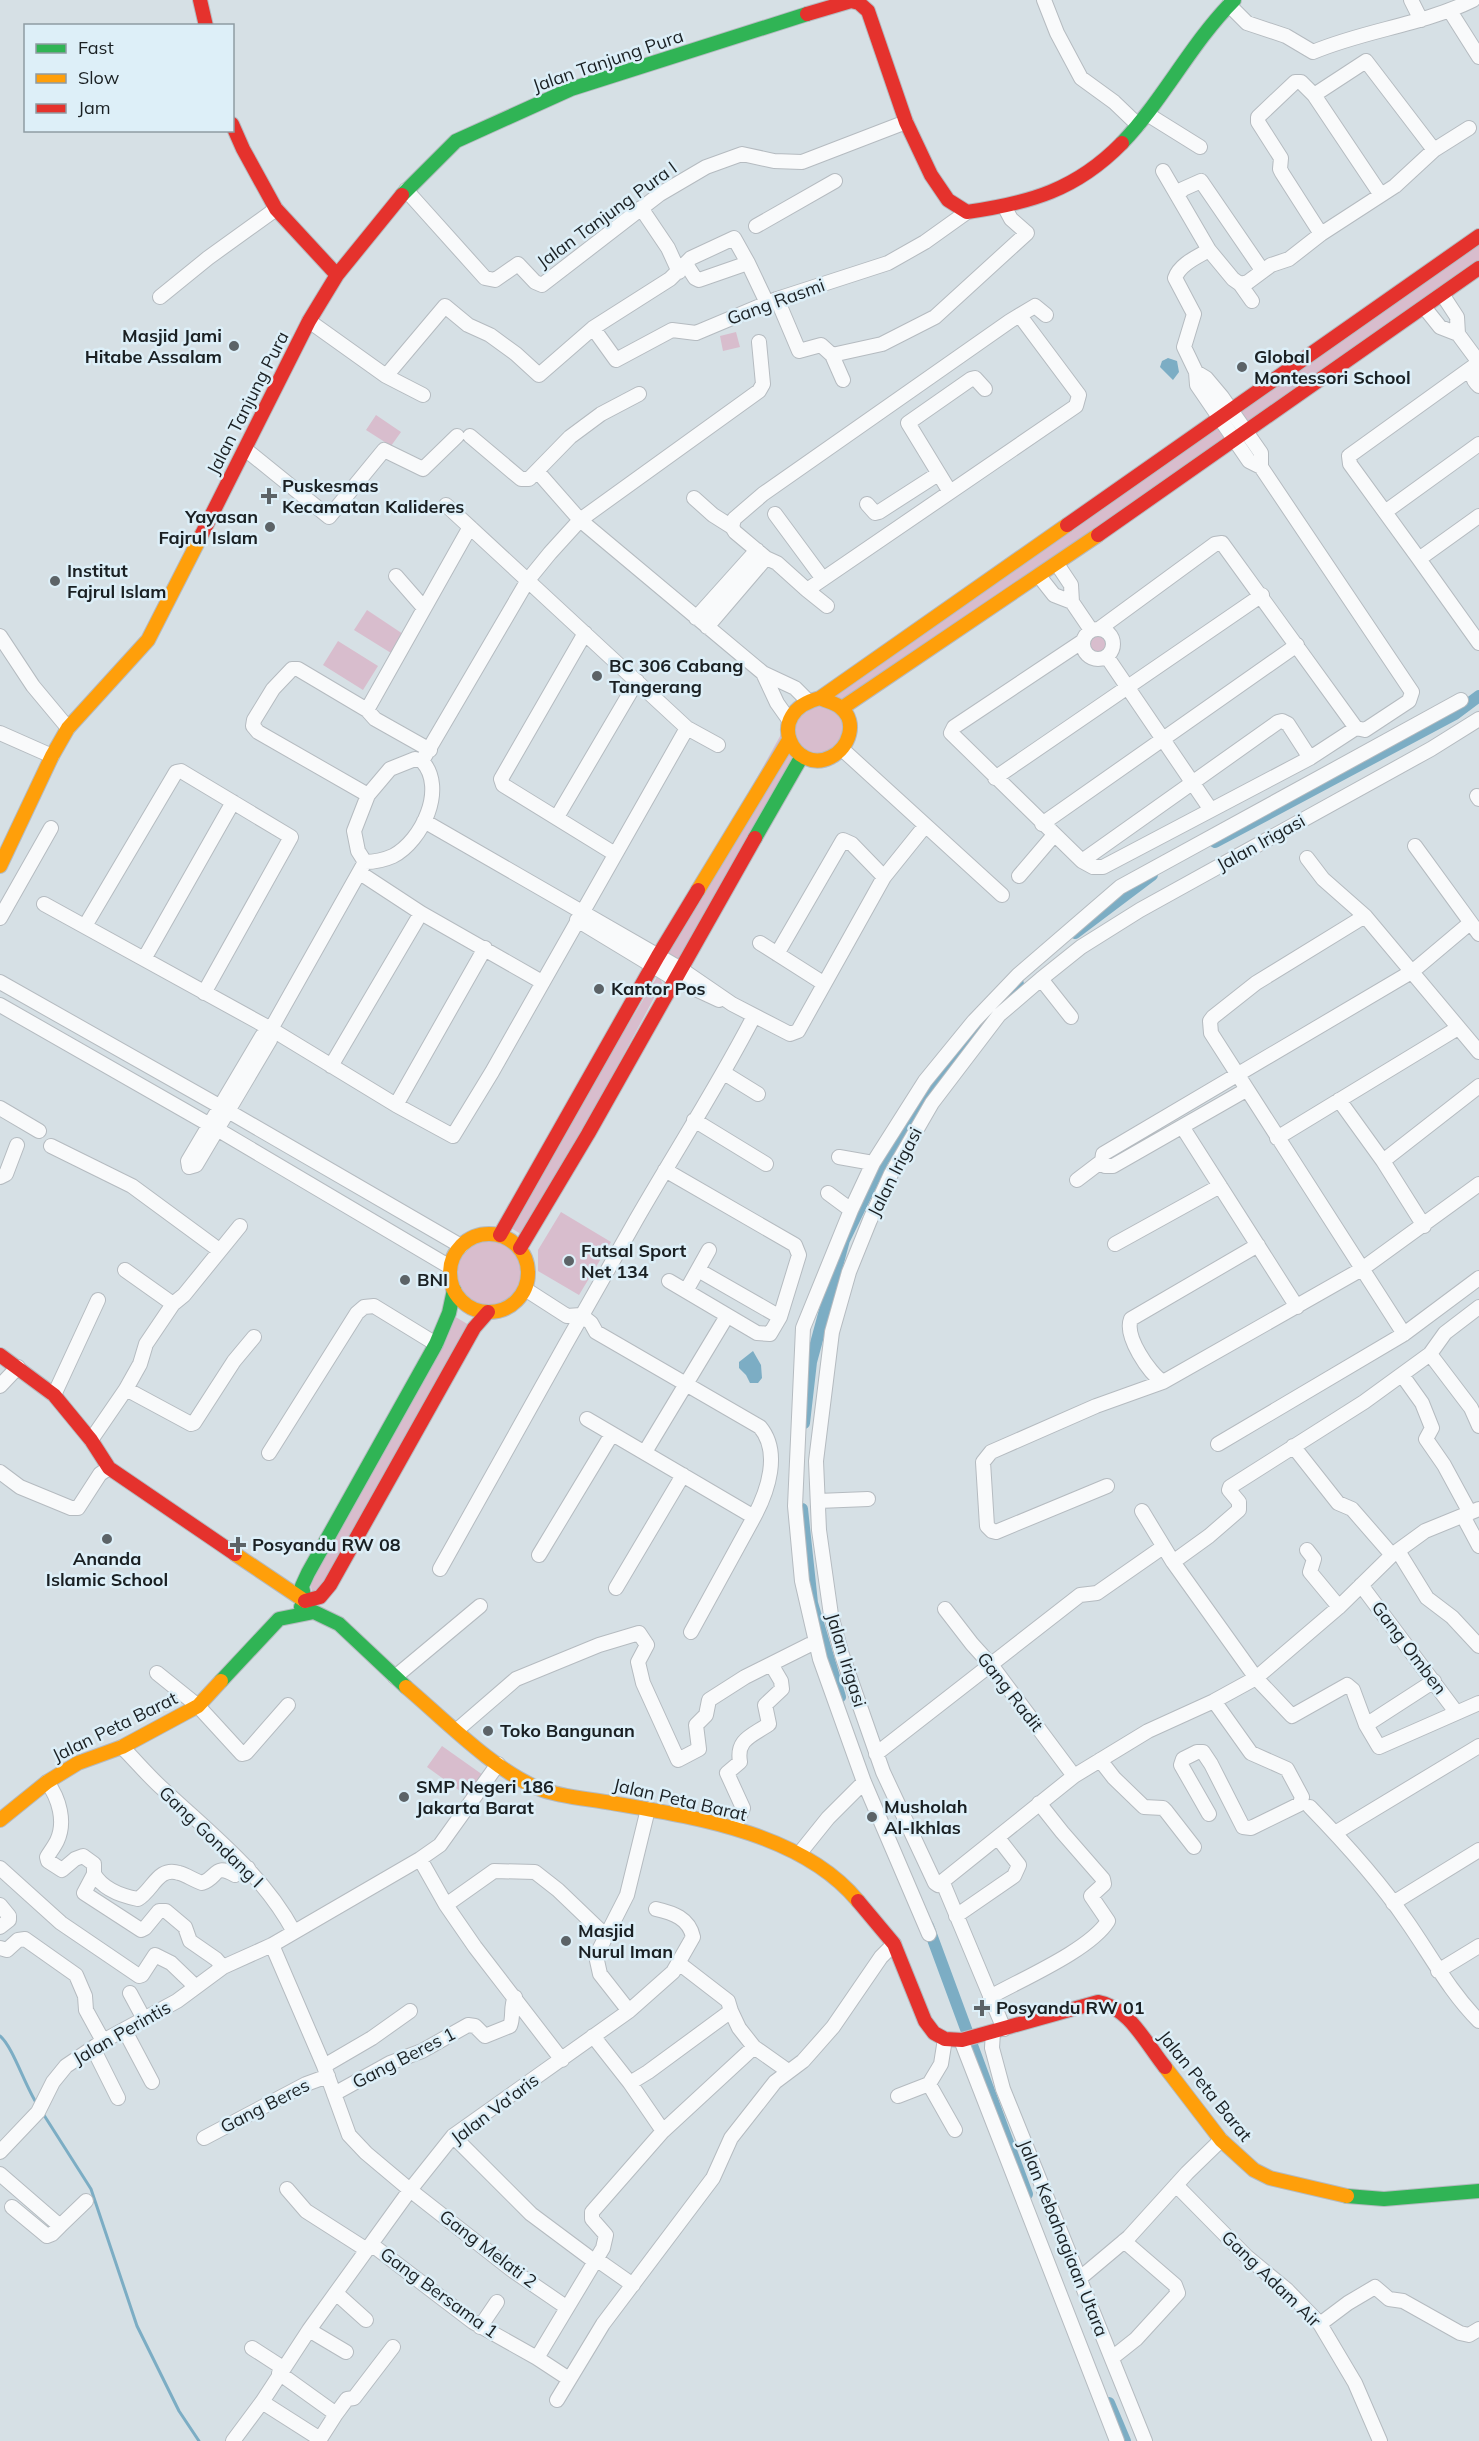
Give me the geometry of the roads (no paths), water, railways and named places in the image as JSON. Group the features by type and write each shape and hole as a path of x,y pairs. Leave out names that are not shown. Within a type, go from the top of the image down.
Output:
{"street":[{"path":"200,0 206,24"},
{"path":"1044,0 1057,33 1081,78 1142,119 1200,147"},
{"path":"1411,0 1421,20"},
{"path":"967,212 1004,206 1050,193 1081,176 1125,141 1196,41 1231,3 1247,23 1286,36 1313,52 1335,43 1450,11 1473,0"},
{"name":"Jalan Tanjung Pura","path":"0,866 52,756 68,728 148,640 309,321 337,275 406,190 456,141 571,89 750,31 851,2 859,3 868,11 906,122 931,176 948,200 967,212"},
{"path":"1450,11 1479,57"},
{"path":"1314,95 1366,61 1434,150"},
{"path":"1321,234 1282,173 1281,158 1258,122 1258,117 1295,82 1301,82 1314,95 1381,195"},
{"name":"Jalan Tanjung Pura I","path":"406,190 485,278 495,280 518,264 535,282 542,285 660,194 706,167 742,154 774,161 802,162 906,122"},
{"path":"1240,284 1248,282 1262,270 1289,259 1321,234 1395,186 1434,150 1469,128"},
{"path":"234,129 276,209 337,275"},
{"path":"1163,171 1209,250 1252,301"},
{"path":"756,226 835,181"},
{"path":"1178,195 1183,189 1200,181 1262,270"},
{"path":"832,355 882,344 935,317 1027,233 1011,219 1004,206"},
{"path":"641,208 682,268 695,278 699,280 748,263"},
{"path":"160,297 208,258 276,209"},
{"name":"Gang Rasmi","path":"593,328 616,360 672,330 696,333 772,301 888,263 925,242 967,212"},
{"path":"500,1235 655,961 789,740 789,720 795,709 813,699 1479,236"},
{"path":"386,376 445,306 468,325 490,335 516,354 539,375 593,328 670,279 692,258 734,238 799,351 821,345 832,355 843,380"},
{"path":"1209,250 1186,264 1177,272 1175,278 1194,314 1184,347 1196,372 1197,384 1245,432 1261,453 1261,467"},
{"path":"842,708 1057,564 1479,268"},
{"path":"1442,294 1457,317 1458,334 1477,363 1473,380 1479,386"},
{"path":"732,526 734,519 763,494 1010,321 1036,306"},
{"path":"1424,307 1440,327 1458,334"},
{"path":"807,590 1076,406 1079,395 1020,316"},
{"path":"309,321 386,376 423,395"},
{"path":"542,982 421,913 362,868 354,831 368,795 390,769 426,755 528,580 580,520 759,392 763,384 759,342"},
{"path":"1477,363 1349,456 1350,464 1479,643"},
{"path":"950,492 907,420 971,379 978,380 985,389"},
{"path":"245,449 329,517 384,450 423,469 463,436 521,479 529,478 570,437 601,414 639,394"},
{"path":"1224,413 1233,440 1249,461 1261,467 1412,692 1409,701 1365,729 1356,728 1310,758 1103,867 1093,867 1082,861 953,736 951,731 1218,543 1226,546 1356,728"},
{"path":"1385,512 1479,444"},
{"path":"537,471 580,520 762,673 813,699 835,701 849,720 851,729 843,750 824,761 802,756 789,740"},
{"path":"867,504 875,513 879,512 939,474"},
{"path":"694,498 713,515 732,526 762,554 777,562 827,606"},
{"path":"446,505 687,728 718,746"},
{"path":"775,514 823,579"},
{"path":"1419,559 1479,516"},
{"path":"367,710 470,527"},
{"path":"702,622 762,554"},
{"path":"1057,564 1071,585 1072,602 1091,633"},
{"path":"396,576 424,608"},
{"path":"1039,576 1054,594 1072,602"},
{"path":"995,778 1262,595"},
{"path":"585,633 501,779 503,785 615,854"},
{"path":"1091,633 1109,633 1113,640 1113,650 1107,657 1098,660 1091,658 1084,649 1091,633"},
{"path":"0,636 33,686 68,728"},
{"path":"1042,824 1297,645"},
{"path":"1107,657 1211,810"},
{"path":"213,1127 225,1109 262,1036 271,1029 362,868 393,856 408,844 424,821 432,787 432,774 426,755 375,719 367,710 295,668 273,689 254,720 253,726 258,732 368,795"},
{"path":"762,673 777,704 789,720"},
{"path":"557,817 637,681"},
{"path":"929,1934 864,1782 816,1644 802,1581 795,1506 803,1328 851,1210 873,1164 925,1082 981,1026 1018,975 1120,887 1466,700 1477,718"},
{"name":"Jalan Irigasi","path":"943,1883 938,1885 935,1883 876,1754 842,1655 831,1615 819,1530 816,1461 832,1332 849,1272 870,1220 903,1153 981,1026 999,1016 1081,947 1140,909 1431,750 1477,718"},
{"path":"1082,861 1282,721 1288,724 1310,758"},
{"path":"44,904 271,1029 450,1136 456,1135 542,982 576,914 615,854 687,728"},
{"path":"0,733 52,756"},
{"path":"843,750 1002,895"},
{"path":"520,1248 679,975 802,756"},
{"path":"85,926 176,772 181,771 289,835 291,841 204,993"},
{"path":"144,959 233,802"},
{"path":"424,821 679,975 790,1034 795,1033 884,878 926,826"},
{"path":"0,918 51,828"},
{"path":"1019,876 1054,835"},
{"path":"777,954 843,840 852,844 884,878"},
{"path":"1246,1090 1113,1166 1105,1166 1102,1161 1103,1154 1413,971 1474,928 1415,846"},
{"path":"1307,858 1323,879 1365,915 1479,1052"},
{"path":"331,1066 421,913"},
{"path":"1365,915 1256,983 1213,1017 1210,1021 1211,1033 1404,1334"},
{"path":"760,943 823,983"},
{"path":"396,1105 485,948"},
{"path":"1041,979 1066,1013"},
{"path":"0,982 461,1246"},
{"path":"0,1005 450,1267"},
{"path":"440,1569 574,1319 724,1073 754,1016"},
{"path":"1277,1138 1458,1028"},
{"path":"724,1073 758,1094"},
{"path":"1383,1161 1479,1086"},
{"path":"1339,1100 1383,1161 1424,1226"},
{"path":"0,1108 39,1131"},
{"path":"694,1120 766,1164"},
{"path":"1183,1128 1298,1307"},
{"path":"0,1177 6,1174 17,1145"},
{"path":"51,1146 132,1186 219,1250"},
{"path":"839,1158 873,1164"},
{"path":"1077,1180 1102,1161"},
{"path":"665,1170 795,1245 799,1255 780,1317 770,1334 763,1335 669,1281"},
{"path":"1107,1486 996,1532 987,1526 983,1462 991,1452 1096,1406 1163,1382 1362,1269 1479,1184"},
{"path":"1114,1244 1220,1186"},
{"path":"828,1193 851,1210"},
{"path":"91,1440 126,1389 140,1364 146,1344 173,1304 184,1295 240,1226"},
{"path":"478,1235 500,1235 513,1241 520,1248 528,1266 525,1289 518,1299 506,1308 488,1312 470,1307 462,1301 454,1290 450,1276 450,1267 461,1246 478,1235"},
{"path":"1163,1382 1154,1376 1143,1359 1130,1332 1131,1319 1258,1245"},
{"path":"686,1291 709,1250"},
{"path":"125,1270 173,1304"},
{"path":"698,1270 780,1317"},
{"path":"1218,1444 1404,1334 1479,1278"},
{"path":"525,1289 574,1319 585,1332 596,1332 760,1427 768,1437 770,1450 768,1483 764,1499 691,1632"},
{"path":"297,1615 305,1601 302,1586 436,1344 449,1313 454,1290"},
{"path":"54,1395 98,1300"},
{"path":"269,1453 357,1313 364,1307 374,1306 436,1344"},
{"path":"1173,1562 1209,1536 1239,1510 1239,1502 1229,1490 1230,1487 1364,1402 1402,1375 1430,1354 1445,1333 1479,1307"},
{"path":"0,1355 54,1395 91,1440 109,1468 305,1601 314,1601 322,1597 474,1328 488,1312"},
{"path":"645,1452 727,1316"},
{"path":"126,1389 191,1424 194,1423 234,1361 254,1337"},
{"path":"1430,1354 1475,1406 1479,1426"},
{"path":"0,1386 18,1367"},
{"path":"1402,1375 1429,1415 1432,1428 1426,1436 1427,1441 1470,1513 1479,1546"},
{"path":"587,1419 754,1517"},
{"path":"539,1555 612,1434"},
{"path":"1293,1446 1338,1503 1352,1509 1395,1553 1427,1598 1452,1617 1479,1646"},
{"path":"0,1472 20,1487 71,1508 78,1508 100,1474 109,1468"},
{"path":"616,1588 683,1476"},
{"path":"818,1501 868,1499"},
{"path":"1142,1511 1173,1562 1256,1678 1292,1716 1347,1685 1353,1690 1366,1725 1434,1681"},
{"path":"943,1883 1074,1776 1148,1731 1214,1701 1256,1678 1339,1606 1395,1553 1425,1531 1470,1513"},
{"path":"338,1519 360,1531"},
{"path":"876,1754 992,1666 1080,1595 1097,1593 1163,1547"},
{"path":"1307,1550 1314,1559 1310,1572 1339,1606"},
{"name":"Gang Omben","path":"1361,1585 1456,1712"},
{"path":"395,1677 480,1606"},
{"name":"Gang Radit","path":"945,1609 992,1666 1074,1776"},
{"name":"Jalan Peta Barat","path":"0,1820 47,1782 78,1763 122,1747 198,1706 279,1619 314,1612 339,1624 395,1677 498,1764 518,1778 542,1790 648,1809 735,1828 799,1854 830,1875 854,1896 894,1944 925,2021 934,2032 945,2039 962,2040 1093,2002 1106,2002 1119,2009 1221,2140 1254,2170 1270,2178 1340,2196 1384,2199 1479,2191"},
{"path":"457,1730 516,1679 599,1645 639,1633 647,1645 638,1662 642,1683 678,1760 699,1749 696,1725 706,1715 709,1700 745,1677 809,1645 816,1644"},
{"path":"735,1828 743,1808 728,1773 740,1762 738,1750 742,1743 769,1724 765,1705 782,1689 781,1681 771,1664"},
{"path":"156,1673 198,1706 244,1754 288,1705"},
{"path":"1209,1814 1180,1765 1183,1759 1197,1752 1203,1752 1211,1764 1243,1827 1251,1828 1300,1804 1302,1797 1287,1769 1251,1753 1214,1701"},
{"name":"Gang Omben","path":"1366,1725 1380,1747 1479,1703"},
{"path":"1335,1833 1479,1746"},
{"name":"Gang Gondang I","path":"122,1747 160,1787 248,1868 280,1907 294,1932"},
{"path":"1100,1760 1114,1778 1144,1807 1163,1808 1194,1847"},
{"name":"Jalan Perintis","path":"0,2152 41,2107 53,2082 66,2066 98,2044 177,2001 223,1967 272,1945 420,1859 440,1845 498,1764"},
{"path":"47,1782 59,1803 60,1820 58,1839 47,1857 48,1862 62,1870 75,1859 83,1856 94,1864 94,1874 84,1893 141,1930 159,1911 166,1911 185,1927 190,1941 216,1959 223,1967"},
{"path":"799,1854 828,1818 864,1782"},
{"path":"990,1997 1069,1954 1101,1932 1108,1921 1091,1896 1104,1884 1103,1879 1039,1803"},
{"path":"1310,1807 1335,1833 1405,1918 1438,1971 1479,2021"},
{"path":"629,2011 597,1966 596,1956 627,1895 648,1809"},
{"path":"956,1916 1014,1876 1019,1865 998,1838"},
{"path":"1393,1903 1479,1850"},
{"path":"420,1859 446,1905 475,1947 562,2060"},
{"path":"0,1868 61,1923 139,1976 155,1955 171,1963 196,1987"},
{"path":"94,1874 98,1880 118,1894 138,1899 147,1894 159,1875 164,1872 178,1872 202,1883 219,1869 235,1875 248,1868"},
{"path":"446,1905 494,1871 535,1872 558,1890 605,1935"},
{"name":"Jalan Kebahagiaan Utara","path":"943,1883 990,1997 996,2031 992,2048 1003,2089 1034,2174 1145,2441"},
{"path":"0,1905 9,1916 9,1920 0,1928"},
{"path":"656,1909 676,1914 691,1928 693,1937 680,1964 728,2001 739,2028 754,2047 788,2071"},
{"path":"0,1948 7,1950 18,1940 25,1939 76,1975 85,1996 86,2010 118,2098"},
{"path":"557,2400 603,2324 713,2178 731,2138 775,2082 803,2061 833,2027 881,1957 894,1944"},
{"path":"272,1945 326,2071 349,2135 366,2153 410,2190"},
{"path":"1438,1971 1479,1946"},
{"name":"Jalan Va'aris","path":"233,2441 262,2402 309,2330 410,2190 453,2136 629,2011 680,1964"},
{"path":"130,1993 144,2019"},
{"name":"Gang Beres 1","path":"334,2094 390,2063 422,2051 468,2025 475,2026 485,2036 510,2026 511,2005 515,1997"},
{"name":"Gang Beres","path":"204,2138 306,2084 410,2010"},
{"path":"630,2083 731,2011"},
{"path":"125,2031 152,2082"},
{"path":"593,2036 630,2083 663,2131"},
{"path":"898,2096 929,2084 940,2064 945,2039"},
{"path":"962,2040 1117,2441"},
{"path":"537,2358 603,2248 606,2235 592,2219 592,2212 663,2131 754,2047"},
{"path":"929,2084 955,2130"},
{"path":"453,2136 531,2214 633,2285"},
{"path":"1079,2279 1124,2241 1221,2140"},
{"path":"0,2174 60,2226"},
{"path":"1017,2178 1034,2174"},
{"name":"Gang Adam Air","path":"1176,2185 1247,2257 1287,2290 1320,2324 1355,2383 1380,2441"},
{"name":"Gang Bersama 1","path":"288,2189 306,2211 369,2247 480,2327 537,2358 569,2379"},
{"name":"Gang Melati 2","path":"410,2190 512,2270 567,2307"},
{"path":"12,2207 46,2236 52,2234 86,2201"},
{"path":"1112,2358 1136,2339 1178,2293 1175,2285 1124,2241"},
{"path":"1320,2324 1348,2303 1376,2287 1389,2299 1403,2301 1460,2333 1469,2335 1479,2329"},
{"path":"336,2293 366,2320"},
{"path":"480,2327 497,2302"},
{"path":"309,2330 346,2352"},
{"path":"252,2348 336,2415"},
{"path":"262,2402 320,2439 347,2399 354,2398 393,2348"}],"water":[{"path":"1168,358 1177,361 1179,372 1173,380 1160,367 1162,361"},
{"path":"753,1351 761,1365 762,1378 758,1383 750,1383 739,1368 739,1362"}],"waterway":[{"path":"1215,842 1455,714 1479,696"},
{"path":"1075,933 1152,875"},
{"path":"804,1423 811,1362 844,1240 883,1160 969,1038 1018,984"},
{"path":"802,1509 812,1603 840,1697"},
{"path":"928,1926 1027,2194"},
{"path":"0,2036 10,2049 37,2104"},
{"path":"42,2112 91,2189 137,2326 179,2411 199,2441"},
{"path":"1109,2403 1125,2441"}],"place":[{"name":"Masjid Jami Hitabe Assalam","path":"234,346"},
{"name":"Global Montessori School","path":"1242,367"},
{"name":"Puskesmas Kecamatan Kalideres","path":"269,496"},
{"name":"Yayasan Fajrul Islam","path":"270,527"},
{"name":"Institut Fajrul Islam","path":"55,581"},
{"name":"BC 306 Cabang Tangerang","path":"597,676"},
{"name":"Kantor Pos","path":"599,989"},
{"name":"Futsal Sport Net 134","path":"569,1261"},
{"name":"BNI","path":"405,1280"},
{"name":"Ananda Islamic School","path":"107,1539"},
{"name":"Posyandu RW 08","path":"238,1545"},
{"name":"Toko Bangunan","path":"488,1731"},
{"name":"SMP Negeri 186 Jakarta Barat","path":"404,1797"},
{"name":"Musholah Al-Ikhlas","path":"872,1817"},
{"name":"Masjid Nurul Iman","path":"566,1941"},
{"name":"Posyandu RW 01","path":"982,2008"}]}
